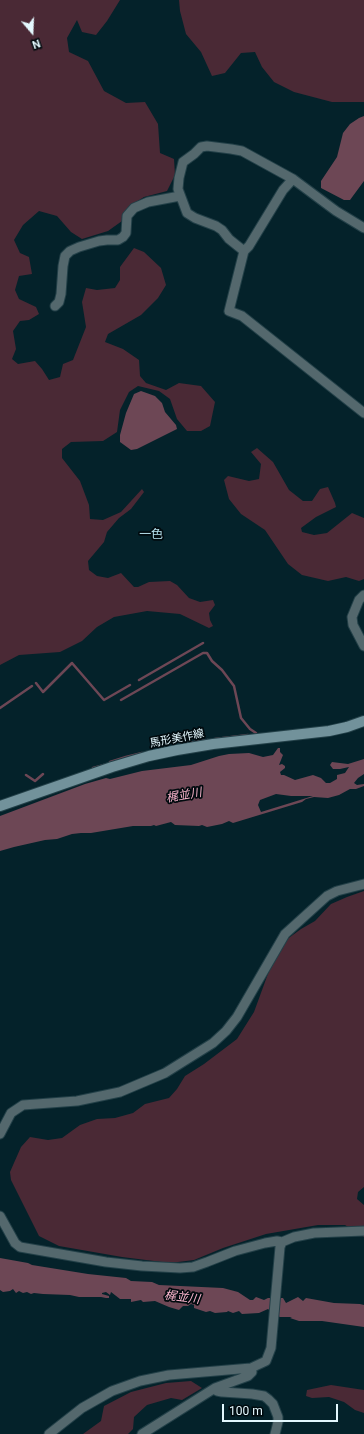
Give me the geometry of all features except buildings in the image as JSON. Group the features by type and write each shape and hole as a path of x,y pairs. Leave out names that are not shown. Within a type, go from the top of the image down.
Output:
{"main road":[{"name":"馬形美作線","path":"0,806 112,768 156,755 213,744 329,731 364,721"}],"street":[{"path":"244,251 229,239 222,230 187,213 178,189 182,162 201,147 207,146 242,151 293,180 336,211 364,228"},
{"path":"293,180 283,190 249,246 244,251 230,311 242,316 364,413"},
{"path":"55,306 59,302 61,294 63,266 66,256 70,251 98,241 118,240 126,233 127,216 134,208 148,202 180,196"},
{"path":"364,595 359,600 352,617 353,625 364,646"},
{"path":"0,1134 11,1113 23,1105 77,1101 120,1092 165,1072 213,1043 226,1031 237,1017 285,934 327,896 337,891 364,884"},
{"path":"0,1216 15,1243 20,1247 106,1262 180,1268 193,1267 235,1251 265,1243 282,1242 294,1237 314,1233 364,1231"},
{"path":"49,1434 82,1408 112,1391 140,1381 169,1376 251,1368 266,1361 269,1356 274,1322 277,1275 282,1242"},
{"path":"142,1434 215,1388 248,1376 252,1372 251,1368"},
{"path":"215,1388 217,1391 252,1394 264,1396 268,1399 273,1404 278,1417 275,1434"}],"shaded area":[{"path":"0,0 120,0 96,35 82,32 77,20 67,38 69,52 88,61 104,91 126,103 145,102 158,124 160,153 174,159 175,175 167,191 144,197 130,206 122,221 108,231 82,239 71,232 57,216 39,211 23,225 14,240 20,253 29,257 32,274 19,276 15,290 19,299 36,307 39,314 29,320 20,321 13,331 16,349 12,359 18,364 35,361 49,380 60,377 63,364 73,360 86,327 82,302 86,288 97,290 115,288 120,280 120,267 134,248 144,252 161,268 166,285 158,298 141,315 108,334 105,342 123,349 139,360 140,376 146,383 166,390 179,383 201,386 215,402 210,426 201,431 187,431 177,419 170,399 159,391 138,386 129,392 120,410 117,432 103,441 71,442 62,449 62,458 80,481 89,505 90,519 103,520 121,512 142,489 144,492 131,509 119,518 107,532 104,542 88,561 89,570 97,576 108,578 121,573 134,587 138,587 149,582 170,581 177,585 189,598 200,602 213,600 215,605 209,613 213,626 209,628 180,614 147,611 114,617 97,627 82,641 60,652 19,655 0,665"},
{"path":"179,0 364,0 364,102 332,102 294,92 274,82 262,67 255,52 241,53 225,73 212,76 201,52 186,34 180,11"},
{"path":"257,448 273,462 289,490 303,501 312,501 320,489 328,487 336,507 316,517 301,528 302,532 314,535 327,533 352,513 364,518 364,579 359,581 346,577 328,581 302,575 288,564 265,530 241,514 229,499 224,480 228,476 249,481 259,479 261,464 251,452"},
{"path":"364,891 364,1187 358,1192 357,1199 364,1205 364,1237 345,1225 318,1225 266,1234 223,1248 194,1260 170,1263 122,1257 59,1246 39,1236 11,1180 10,1172 21,1147 30,1137 48,1140 62,1138 80,1125 97,1119 115,1118 133,1113 145,1104 169,1098 185,1076 204,1064 237,1039 254,1012 269,971 286,940 315,921 331,904"},
{"path":"191,1381 202,1388 182,1400 171,1398 147,1405 134,1417 133,1429 128,1434 83,1434 101,1421 104,1406 131,1392 166,1383"},
{"path":"331,1385 364,1390 364,1413 355,1410 344,1402 329,1397 312,1398 306,1396 307,1390"}],"water":[{"path":"364,116 364,181 350,200 344,200 321,188 321,181 337,157 343,133 350,124"},
{"path":"141,391 155,396 162,403 165,412 176,425 177,429 137,449 131,450 120,442 120,435 126,413 134,394"},
{"name":"梶並川","path":"278,748 280,748 280,752 283,755 279,765 282,764 285,766 285,768 280,772 281,775 295,780 313,775 321,778 326,783 330,783 337,779 337,775 345,773 349,767 333,769 330,765 332,762 348,764 364,759 364,774 354,783 357,785 364,784 364,786 356,789 350,789 339,795 328,798 314,797 306,799 302,802 233,823 229,821 207,827 202,825 175,825 171,822 156,826 133,826 91,833 72,834 57,839 45,840 0,851 0,816 85,784 142,771 191,765 229,754 249,753 263,757 273,755","holes":["276,794 313,796 261,812 258,805 260,800"]},
{"name":"梶並川","path":"0,1258 88,1274 126,1278 131,1281 152,1282 159,1285 223,1288 238,1292 250,1300 253,1300 256,1297 264,1300 268,1298 283,1298 286,1303 298,1297 303,1301 306,1298 334,1303 360,1304 364,1305 364,1327 322,1321 299,1321 290,1318 292,1317 280,1317 268,1309 259,1313 242,1314 239,1311 233,1313 228,1311 215,1313 194,1308 194,1305 191,1304 188,1306 183,1306 179,1310 155,1301 143,1302 141,1300 131,1302 131,1299 120,1299 111,1292 110,1295 106,1292 102,1293 109,1296 109,1298 106,1298 31,1294 19,1291 16,1293 13,1289 3,1292 0,1290"}],"waterway":[{"path":"139,680 203,643"},
{"path":"121,700 203,653 207,653 234,686 241,718 250,729 256,733"},
{"path":"36,683 43,692 72,663 104,700 130,685"},
{"path":"0,708 32,686"},
{"path":"215,739 248,735"},
{"path":"188,743 208,740"},
{"path":"110,762 142,753"},
{"path":"93,768 104,765"},
{"path":"26,775 35,781 43,774"}],"district":[{"name":"一色","path":"151,535"}]}
